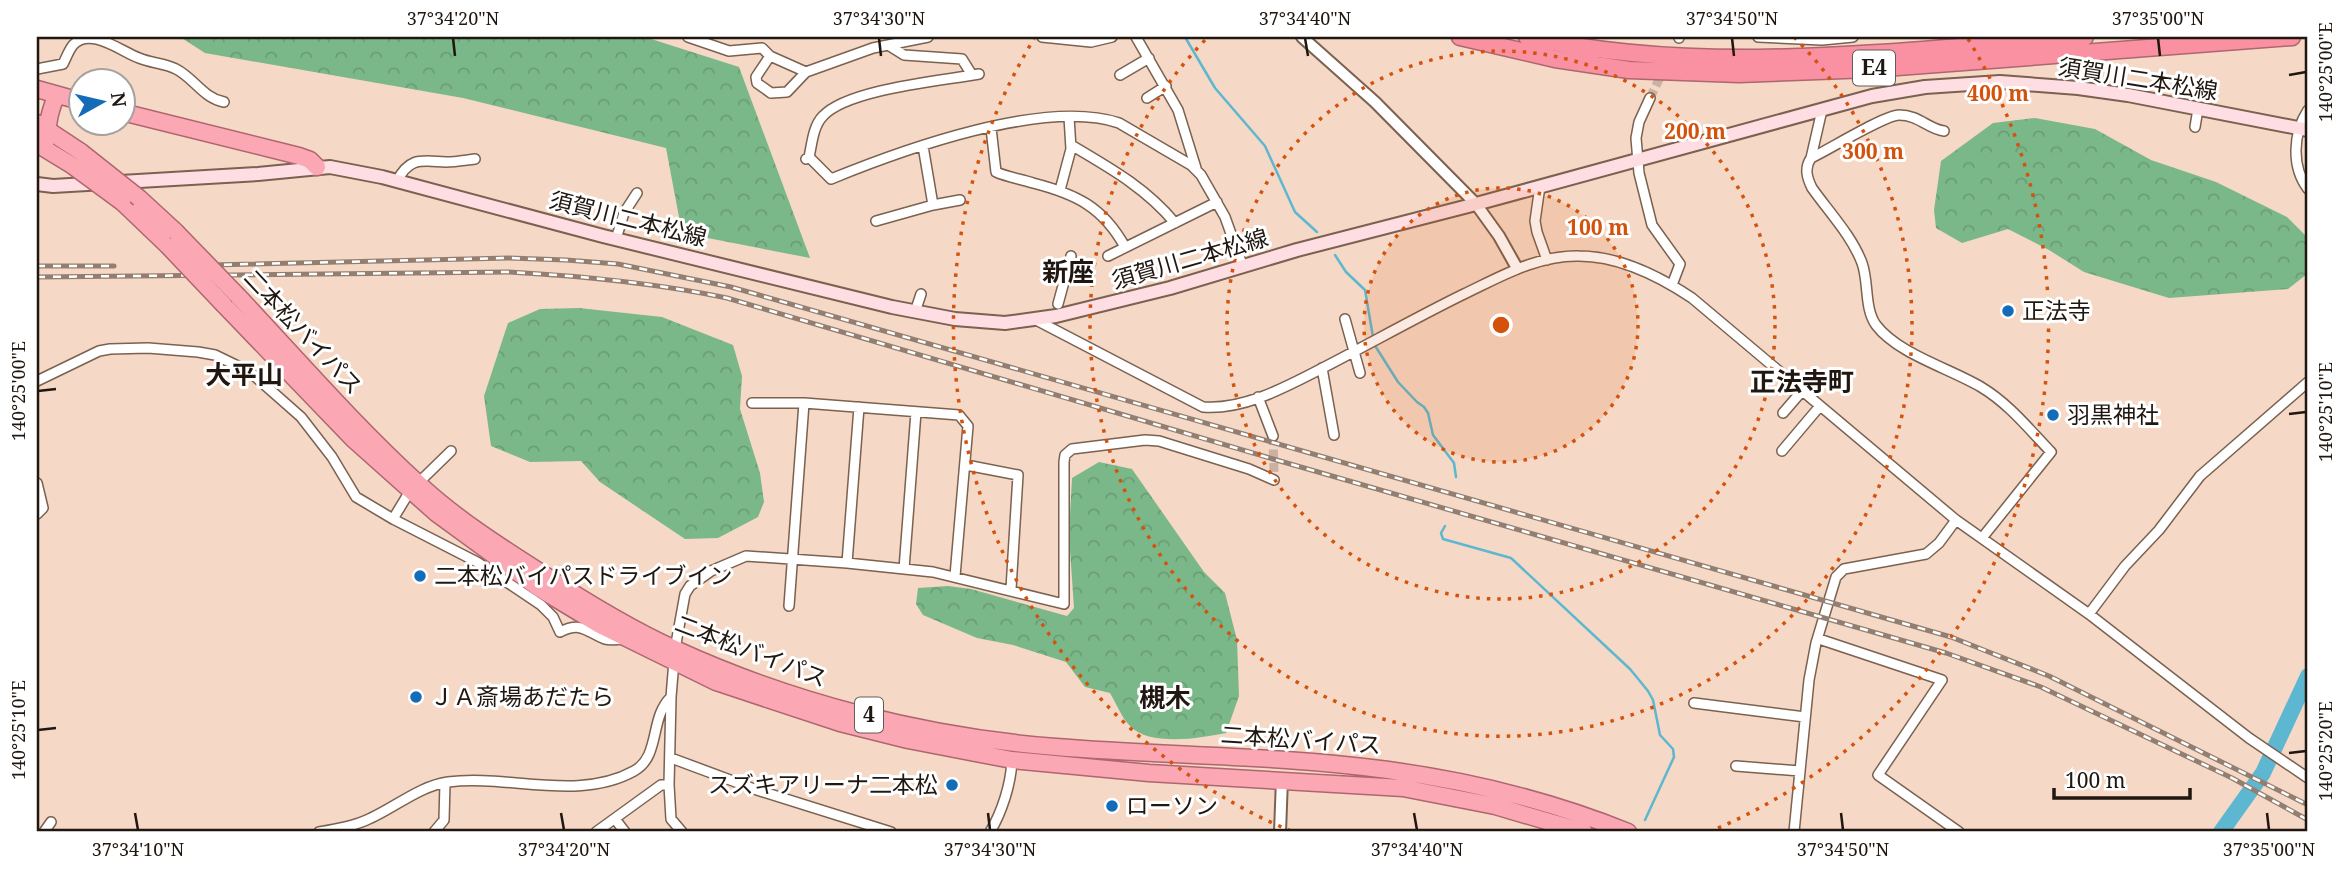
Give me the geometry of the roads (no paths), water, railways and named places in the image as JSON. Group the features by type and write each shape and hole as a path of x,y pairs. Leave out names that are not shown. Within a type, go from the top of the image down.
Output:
{"highway":[{"name":"E4","path":"1460,37 1555,59 1629,70 1738,74 1871,69 2292,37"},
{"name":"E4","path":"1527,37 1630,53 1739,58 1869,53 2084,37"},
{"path":"37,89 66,97"},
{"path":"40,146 43,127 57,95"},
{"path":"136,115 299,156 310,160 317,167"},
{"name":"二本松バイパス","path":"43,127 122,202 172,239"},
{"name":"二本松バイパス","path":"40,146 77,159 139,198 172,239 231,300 378,445 436,513 540,589 598,624 629,639 782,690 912,727 1053,747 1388,769 1547,803 1628,832"},
{"name":"二本松バイパス","path":"414,487 523,561 716,682 840,723 908,740 1012,760 1149,773 1391,787 1495,806 1584,832"}],"main road":[{"name":"須賀川二本松線","path":"37,184 53,186 258,174 317,167 342,169 915,312 1005,323 1036,320 1170,288 1297,250 1638,161 1872,96 1925,87 2000,82 2078,88 2304,129"}],"street":[{"path":"688,37 729,51 762,48 770,56 806,72 863,51 928,37"},
{"path":"1042,37 1091,42 1112,37"},
{"path":"1136,37 1178,110 1197,170 1234,237 1243,267"},
{"path":"1302,37 1376,102 1476,204 1499,236 1517,268"},
{"path":"1758,37 1822,40 1853,37"},
{"path":"37,69 63,64 72,46 88,38 176,69 213,100 224,103"},
{"path":"888,45 904,55 962,60 975,74 864,94 824,114 817,123 807,158 831,179 881,158 990,128 1048,117 1105,119 1118,123 1197,170"},
{"path":"770,56 756,77 757,83 771,93 787,92 806,72"},
{"path":"1120,75 1149,58"},
{"path":"1147,98 1166,86"},
{"path":"1650,98 1639,122 1636,138 1638,161 1652,225 1680,264 1672,285"},
{"path":"2195,127 2198,109"},
{"path":"1822,110 1811,158 1807,164 1807,177 1861,260 1870,311 1876,324 1899,345 1965,378 2001,401 2051,452 1982,538"},
{"path":"2308,110 2304,129 2296,142 2298,171 2308,189"},
{"path":"1811,158 1896,115 1917,118 1936,131 1944,131"},
{"path":"1060,190 1071,145 1069,117"},
{"path":"990,128 996,172 1079,198 1103,215 1125,247"},
{"path":"1071,145 1125,176 1149,195 1175,223"},
{"path":"923,146 933,205"},
{"path":"397,181 403,170 417,161 449,162 475,159"},
{"path":"1540,186 1535,221 1547,260"},
{"path":"616,239 624,213 637,193"},
{"path":"876,221 960,200"},
{"path":"1108,256 1217,202"},
{"path":"1058,304 1071,256"},
{"path":"1036,320 1203,407 1223,408 1258,397 1322,368 1517,268 1547,260 1582,256 1615,261 1642,270 1692,298 1956,520 2089,614 2201,702 2308,778"},
{"path":"915,312 921,294"},
{"path":"1345,319 1360,373"},
{"path":"37,381 110,349 186,351 215,355 227,360 250,372 301,417 332,457 356,497 477,562 509,583 541,605 553,617 560,632 570,627 583,627 608,640 629,639"},
{"path":"1322,368 1334,435"},
{"path":"2089,614 2200,476 2308,382"},
{"path":"1783,413 1802,391"},
{"path":"1258,397 1273,436"},
{"path":"752,403 804,403 959,415 968,426 955,576"},
{"path":"789,606 804,403"},
{"path":"1782,451 1820,406"},
{"path":"847,563 859,407"},
{"path":"904,569 916,412"},
{"path":"682,832 671,819 671,697 675,656 683,601 690,586 711,571 746,556 847,563 955,576 1064,604 1065,455 1072,449 1145,440 1159,441 1249,469 1274,480"},
{"path":"393,519 414,487 451,451"},
{"path":"966,465 1018,475 1011,589"},
{"path":"37,483 43,508 37,514"},
{"path":"1794,832 1809,680 1836,577 1839,572 1851,568 1926,554 1939,543 1956,520"},
{"path":"1819,639 1942,680 1878,775 1959,832"},
{"path":"319,832 368,819 417,792 445,783 472,781 583,785 619,777 636,770 645,762 660,709 671,697"},
{"path":"1694,703 1805,717"},
{"path":"671,758 757,790 891,832"},
{"path":"990,832 1006,793 1012,760"},
{"path":"1736,766 1800,771"},
{"path":"1280,832 1282,779"},
{"path":"434,832 444,820 445,783"},
{"path":"596,832 660,785 670,785"},
{"path":"615,818 625,832"},
{"path":"44,832 51,822"}],"waterway":[{"path":"1185,37 1215,88 1265,146 1295,212 1317,232"},
{"path":"1335,255 1346,272 1365,290 1373,337"},
{"path":"1374,344 1398,382 1428,413 1433,435 1454,463 1456,477"},
{"path":"1445,526 1441,533 1443,539 1511,558 1630,669 1648,691 1653,700 1660,735 1673,749 1674,757 1645,820"},
{"path":"2221,832 2263,773 2308,676"}],"tunnel":[{"path":"1650,98 1663,71"},
{"path":"1273,436 1274,475"}],"railway":[{"path":"208,265 509,258 566,260 618,264 731,287 1951,637 2049,676 2308,805"},
{"path":"37,266 114,266"},
{"path":"37,277 509,272 619,281 727,298 1946,653 2041,687 2232,778 2308,820"}],"place":[{"name":"正法寺","path":"2008,311"},
{"name":"羽黒神社","path":"2053,415"},
{"name":"二本松バイパスドライブイン","path":"420,576"},
{"name":"ＪＡ斎場あだたら","path":"416,697"},
{"name":"スズキアリーナ二本松","path":"952,785"},
{"name":"ローソン","path":"1112,806"}],"district":[{"name":"新座","path":"1068,272"},
{"name":"大平山","path":"244,375"},
{"name":"正法寺町","path":"1802,382"},
{"name":"槻木","path":"1165,698"}]}
